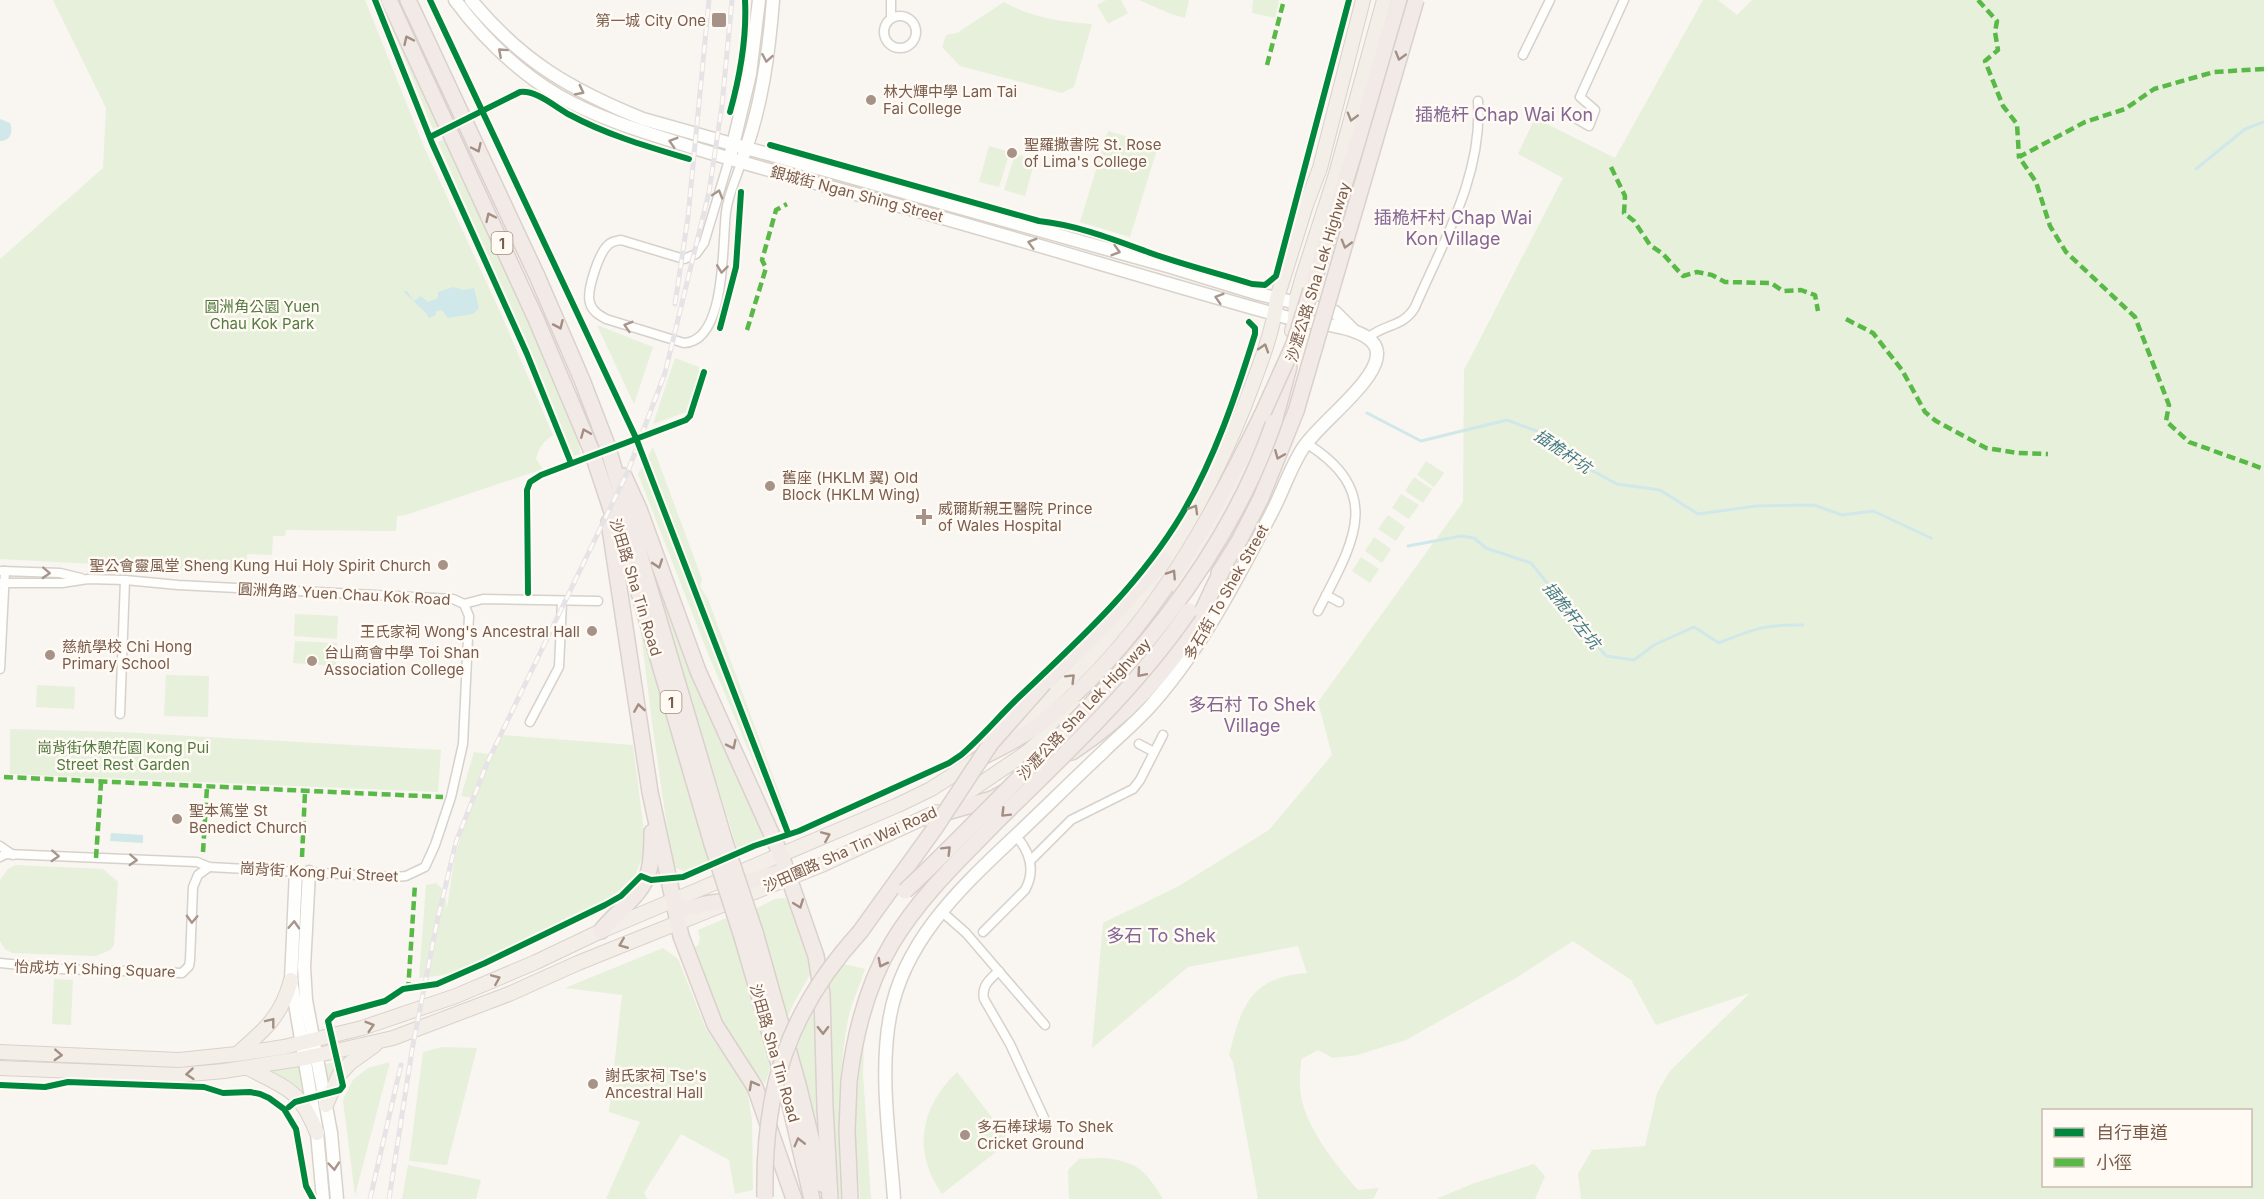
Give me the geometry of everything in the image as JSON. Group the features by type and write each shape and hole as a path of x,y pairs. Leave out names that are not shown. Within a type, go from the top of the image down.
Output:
{"highway":[{"name":"沙田路 Sha Tin Road","path":"389,0 567,388 604,489 799,1088 825,1199"},
{"name":"沙田路 Sha Tin Road","path":"408,0 566,340 607,445 718,841"},
{"name":"沙瀝公路 Sha Lek Highway","path":"765,1198 767,1121 773,1090 782,1057 814,992 860,932 914,882 1086,711 1130,664 1179,602 1219,540 1257,467 1274,422 1294,344 1359,138 1399,0"},
{"name":"沙瀝公路 Sha Lek Highway","path":"850,1199 848,1099 854,1046 871,987 892,943 923,899 951,868 1083,736 1142,673 1224,567 1261,498 1296,411 1416,0"},
{"path":"978,759 1036,726 1048,716 1097,671 1139,622 1168,581 1226,487 1294,344"},
{"path":"607,445 639,509 698,671 781,855 809,931 820,971 830,1199"},
{"path":"604,489 654,811 677,922 692,968 716,1025 755,1087 794,1199"},
{"path":"860,932 931,836 991,742 1044,683 1101,628 1164,560"},
{"path":"926,818 992,799 1061,760 1087,742 1135,701 1174,655 1199,617 1224,567"},
{"path":"601,931 612,916 638,892 648,875 654,811"},
{"path":"729,878 747,882 777,873 789,878"},
{"path":"673,900 682,908 689,909 709,903 726,902"},
{"name":"沙田路 Sha Tin Road","path":"748,935 812,1199"}],"main road":[{"name":"沙田圍路 Sha Tin Wai Road","path":"0,1052 179,1060 237,1054 308,1042 362,1028 426,1008 913,798 978,759 1042,705 1089,660 1137,602 1213,477 1253,382 1275,314 1277,298 1320,168 1363,0"},
{"name":"沙田圍路 Sha Tin Wai Road","path":"0,1068 179,1075 248,1068 379,1042 451,1017 677,922 789,878 926,818 1008,766 1059,726 1106,681 1151,627 1196,561 1240,477 1257,438 1295,320 1296,302 1336,174 1384,0"},
{"path":"237,1054 272,1022 287,995 291,980"},
{"path":"326,1105 339,1075 350,1063 379,1042"},
{"path":"248,1068 270,1077 290,1090 305,1107 317,1133"}],"street":[{"name":"銀城街 Ngan Shing Street","path":"455,0 502,53 560,96 638,131 735,161 975,226 1295,320"},
{"name":"銀城街 Ngan Shing Street","path":"471,0 525,55 567,85 643,119 1296,302"},
{"path":"759,0 750,74 733,145 735,161 726,211 720,285 705,332 695,341 684,343 606,319 598,315 590,304 589,290 602,253 607,246 614,241 621,240 684,259 696,254 704,243 735,161 746,149 758,109 771,33 773,0"},
{"path":"891,0 891,18"},
{"path":"1522,55 1550,0"},
{"path":"1570,115 1589,126 1595,110 1580,97 1624,0"},
{"path":"1295,320 1353,330 1369,337 1382,327 1405,320 1415,307 1471,175 1478,138 1478,101"},
{"path":"1296,302 1335,312 1353,330"},
{"name":"多石街 To Shek Street","path":"894,1199 885,1064 889,1017 899,981 910,956 941,911 1152,705 1182,668 1210,625 1273,510 1306,443 1372,372 1377,353 1376,345 1369,337"},
{"path":"1306,443 1338,467 1349,484 1355,504 1352,542 1318,611"},
{"path":"0,669 2,571"},
{"name":"圓洲角路 Yuen Chau Kok Road","path":"2,571 60,573 88,579"},
{"name":"圓洲角路 Yuen Chau Kok Road","path":"2,583 62,583 88,579 125,580 178,585 441,598 453,599 464,604 483,599 598,602"},
{"path":"120,714 125,580"},
{"path":"1326,595 1339,602"},
{"path":"530,722 560,667 562,602"},
{"name":"崗背街 Kong Pui Street","path":"0,857 13,855 196,862 209,867 406,876 425,867 451,797 463,744 469,616 464,604"},
{"path":"1031,860 1071,820 1133,789 1163,735"},
{"path":"1139,744 1154,752"},
{"path":"983,932 1025,890 1031,874 1031,860 1016,836"},
{"path":"0,846 13,855"},
{"name":"怡成坊 Yi Shing Square","path":"0,963 61,969 182,973 189,966 190,960 195,881 198,875 209,867"},
{"path":"296,871 291,980 326,1105 337,1199"},
{"path":"308,1042 304,967 309,872"},
{"path":"941,911 966,933 1045,1025"},
{"path":"999,971 985,986 982,992 984,999 1020,1063 1045,1120"},
{"path":"311,1057 323,1199"}],"green space":[{"name":"圓洲角公園 Yuen Chau Kok Park","path":"53,0 365,0 424,147 501,314 553,435 542,445 537,455 536,459 543,469 406,515 397,516 396,531 286,530 285,536 273,536 272,555 247,554 246,572 0,559 0,259 103,168 106,108"},
{"path":"1106,0 1121,0 1128,13 1108,24 1097,5"},
{"path":"1139,0 1189,0 1185,18"},
{"path":"1253,0 1279,0 1275,18 1252,13"},
{"path":"1703,0 1718,0 1737,15 1752,0 2264,0 2264,1199 1581,1199 1578,1174 1592,1150 1645,1146 1657,1093 1670,1071 1750,993 1656,1025 1631,980 1573,941 1516,978 1406,1040 1357,1055 1333,1058 1318,1050 1301,1059 1302,1100 1313,1128 1339,1168 1358,1190 1379,1188 1373,1199 1258,1199 1233,1062 1229,1055 1238,1022 1252,997 1273,981 1307,973 1298,946 1188,967 1092,1048 1103,923 1179,886 1269,830 1332,755 1318,702 1463,502 1464,370 1563,178 1518,154 1535,118 1615,158"},
{"path":"1004,2 1025,12 1047,18 1092,24 1074,87 1062,93 960,66 942,47 946,35 957,33"},
{"path":"387,10 440,126 433,129 385,11"},
{"path":"1108,131 1158,146 1130,237 1080,222"},
{"path":"447,138 574,426 581,454 573,456 438,142"},
{"path":"989,146 1010,152 999,187 979,182"},
{"path":"1015,154 1035,160 1025,196 1004,190"},
{"path":"597,325 653,347 634,404"},
{"path":"675,358 699,367 699,375 686,412 653,424"},
{"path":"653,447 702,579 700,586 708,599 787,814 776,816 709,656 638,474"},
{"path":"1426,461 1444,473 1434,487 1417,475"},
{"path":"1414,477 1432,489 1423,503 1405,491"},
{"path":"1401,494 1419,505 1409,519 1392,508"},
{"path":"1388,515 1405,527 1396,541 1378,529"},
{"path":"1374,537 1391,549 1382,563 1365,551"},
{"path":"1361,557 1379,569 1370,583 1352,571"},
{"path":"658,593 693,678 761,829 763,838 737,848"},
{"path":"295,614 338,616 337,639 294,636"},
{"path":"640,625 710,861 687,872 676,868 672,861"},
{"path":"295,641 337,643 336,666 293,663"},
{"path":"166,675 209,676 208,717 164,716"},
{"path":"37,685 75,687 74,709 36,707"},
{"name":"崗背街休憩花園 Kong Pui Street Rest Garden","path":"10,729 120,732 441,750 438,792 10,774"},
{"path":"503,735 633,745 645,839 643,855 635,876 626,887 562,929 475,965 444,975 419,978 426,885 436,883 442,888 447,908 455,856 473,798 461,796 474,752 488,754"},
{"path":"16,865 103,869 118,882 114,945 110,950 96,956 12,953 5,949 0,941 0,880 8,869"},
{"path":"785,898 790,903 814,968 787,1018 756,919 755,909 775,899"},
{"path":"731,916 773,1059 765,1084 739,1052 719,1021 689,947 698,946 700,938 698,930"},
{"path":"663,948 678,959 706,1029 747,1090 752,1119 753,1190 735,1194 729,1160 681,1134 644,1193 647,1199 606,1199 640,1122 609,1112 622,995 565,988"},
{"path":"844,964 865,969 850,1011 841,1068 839,1156 841,1199 839,1199 831,1133 827,986"},
{"path":"54,979 73,980 71,1025 52,1024"},
{"path":"813,1007 823,1136 817,1137 793,1050"},
{"path":"864,1039 863,1074 871,1199 860,1199 855,1139 854,1098"},
{"path":"442,1047 477,1048 447,1165 409,1161 423,1052"},
{"path":"348,1059 329,1085 326,1064"},
{"path":"390,1062 355,1195 343,1100 353,1080 368,1068"},
{"path":"302,1067 307,1100 289,1082 266,1070"},
{"name":"多石棒球場 To Shek Cricket Ground","path":"957,1072 1010,1141 942,1194 926,1162 924,1130 935,1100"},
{"path":"1104,1158 1133,1165 1146,1175 1163,1199 1069,1199 1068,1170 1079,1159"},
{"path":"1534,1164 1545,1176 1535,1199 1436,1199 1472,1184"},
{"path":"408,1165 481,1180 476,1199 402,1199"}],"water":[{"path":"0,119 10,123 9,138 4,141 0,141"},
{"path":"453,287 464,290 474,288 479,308 473,314 448,318 442,310 436,311 436,315 429,318 403,291 407,291 414,301 421,296 428,302 438,298 438,292"},
{"path":"111,833 143,835 143,843 110,841"}],"waterway":[{"path":"2196,169 2245,129 2264,122"},
{"name":"插桅杆坑","path":"1367,413 1421,441 1507,420 1542,433 1578,463 1617,484 1660,490 1698,514 1756,506 1814,505 1842,515 1873,511 1931,538"},
{"name":"插桅杆左坑","path":"1408,546 1461,536 1474,538 1486,548 1531,563 1606,656 1634,660 1654,645 1694,627 1719,643 1760,628 1803,625"}],"railway":[{"path":"675,304 688,217 709,0"},
{"path":"389,1199 412,1050 438,917 456,842 488,761 628,471 665,373 709,192 722,105 732,0"},
{"path":"370,1199 401,1065"}],"marked path":[{"path":"1267,65 1284,0"},
{"path":"1978,0 1997,21 1995,32 1998,50 1985,61 2003,106 2017,124 2019,157"},
{"path":"2264,69 2214,72 2154,89 2125,109 2085,122 2019,157 2036,182 2050,226 2066,252 2135,317 2169,405 2166,421 2189,442 2264,469"},
{"path":"1611,167 1625,196 1624,213 1634,221 1650,245 1663,254 1683,276 1697,272 1712,275 1725,282 1771,283 1783,291 1801,290 1815,295 1818,311"},
{"path":"747,330 766,268 762,260 776,210 787,204"},
{"path":"1846,319 1873,333 1902,370 1925,412 1936,421 1986,448 2018,453 2048,454"},
{"path":"4,777 443,797"},
{"path":"96,858 101,783"},
{"path":"203,852 207,787"},
{"path":"302,857 305,792"},
{"path":"408,991 415,884"}],"cycle path":[{"path":"375,0 432,143 527,354 571,463"},
{"path":"430,0 636,438 788,833"},
{"path":"730,112 742,57 745,0"},
{"path":"770,145 1039,221 1080,229 1158,256 1252,284 1265,285 1276,276 1349,0"},
{"path":"430,137 520,92 526,92 539,96 599,129 689,159"},
{"path":"720,328 736,267 741,192"},
{"path":"289,1107 295,1102 340,1090 343,1086 328,1021 334,1015 385,1001 403,989 437,984 605,905 621,896 641,876 651,880 683,877 754,846 799,831 949,763 961,755 1107,611 1147,565 1165,540 1194,493 1224,426 1255,334 1255,328 1249,322"},
{"path":"528,593 527,490 530,482 541,475 686,420 690,416 704,372"},
{"path":"0,1085 45,1087 68,1082 204,1087 223,1093 260,1094 284,1109 296,1129 306,1186 313,1199"}],"place":[{"name":"第一城 City One","path":"719,20"},
{"name":"林大輝中學 Lam Tai Fai College","path":"871,100"},
{"name":"聖羅撒書院 St. Rose of Lima's College","path":"1012,153"},
{"name":"舊座 (HKLM 翼) Old Block (HKLM Wing)","path":"770,486"},
{"name":"威爾斯親王醫院 Prince of Wales Hospital","path":"924,517"},
{"name":"聖公會靈風堂 Sheng Kung Hui Holy Spirit Church","path":"443,565"},
{"name":"王氏家祠 Wong's Ancestral Hall","path":"592,631"},
{"name":"慈航學校 Chi Hong Primary School","path":"50,655"},
{"name":"台山商會中學 Toi Shan Association College","path":"312,661"},
{"name":"聖本篤堂 St Benedict Church","path":"177,819"},
{"name":"謝氏家祠 Tse's Ancestral Hall","path":"593,1084"},
{"name":"多石棒球場 To Shek Cricket Ground","path":"965,1135"}],"district":[{"name":"插桅杆 Chap Wai Kon","path":"1504,114"},
{"name":"插桅杆村 Chap Wai Kon Village","path":"1453,227"},
{"name":"多石村 To Shek Village","path":"1252,714"},
{"name":"多石 To Shek","path":"1161,935"}]}
